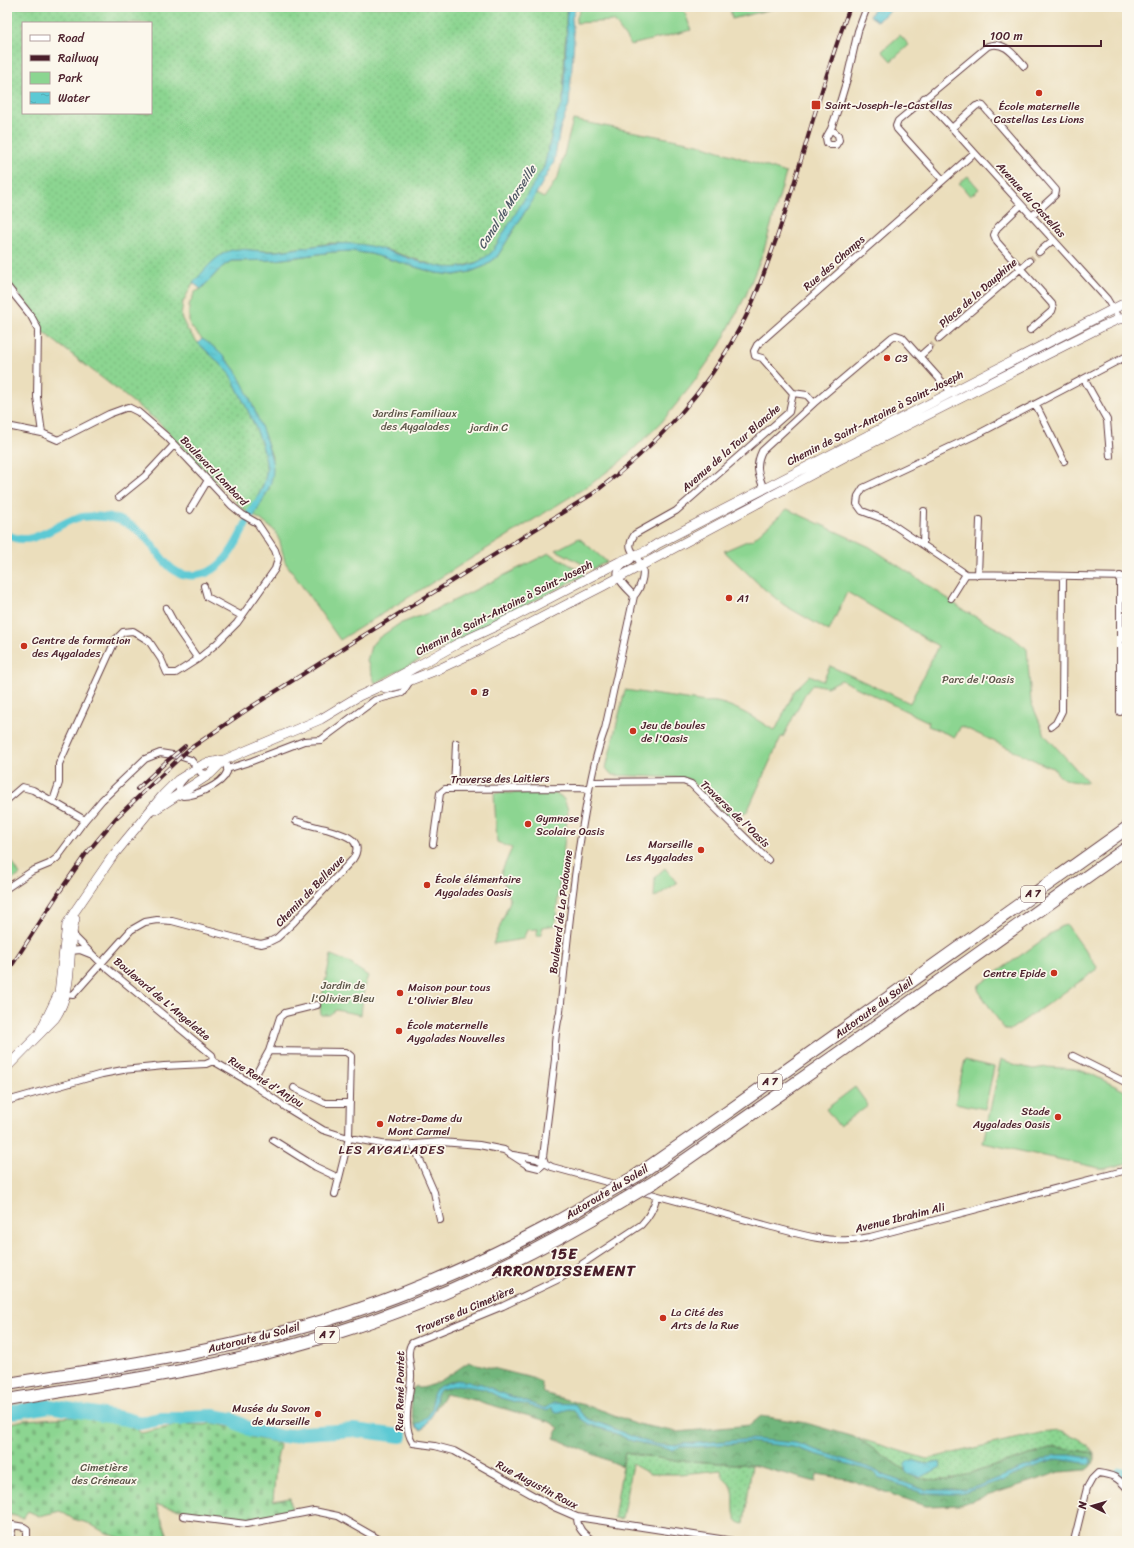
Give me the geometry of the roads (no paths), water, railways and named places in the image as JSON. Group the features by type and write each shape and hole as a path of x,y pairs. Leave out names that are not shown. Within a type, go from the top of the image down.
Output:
{"highway":[{"name":"Autoroute du Soleil","path":"7,1384 158,1359 278,1334 392,1298 458,1271 554,1224 607,1187 636,1176 905,987 940,960 1127,828"},
{"name":"Autoroute du Soleil","path":"7,1400 219,1363 328,1335 452,1290 541,1248 654,1182 1127,848"}],"main road":[{"name":"Chemin de Saint-Antoine à Saint-Joseph","path":"197,767 204,764 226,764 321,719 359,696 386,690 439,669 466,656 848,455 1127,302"},
{"name":"Chemin de Saint-Antoine à Saint-Joseph","path":"386,690 459,644 619,562 635,556 764,489 955,396 1123,318"},
{"path":"149,813 226,764"},
{"path":"39,1034 59,993 67,924 112,857 163,795 178,780 197,767"},
{"path":"7,1067 55,1018 61,1009 69,978 73,929 83,900"}],"street":[{"path":"831,130 847,79 858,31 867,7"},
{"path":"943,180 896,127 898,121 988,46 1000,44 1024,66"},
{"name":"Avenue du Castellas","path":"924,98 1123,318"},
{"path":"952,128 976,106 983,106 1056,190 1055,195 1032,216"},
{"name":"Rue des Champs","path":"793,393 762,358 755,356 754,351 756,345 974,153"},
{"path":"1021,204 997,228 994,235 997,242 1052,304 1052,311 1030,330"},
{"path":"1039,252 1053,240"},
{"name":"Place de la Dauphine","path":"939,339 1029,261"},
{"path":"7,286 31,316 38,329 37,397 42,433 7,426"},
{"path":"764,489 759,478 757,466 758,458 762,451 814,403 896,335 902,337 955,396"},
{"path":"920,356 929,348"},
{"path":"1127,356 1036,405 863,488 858,496 858,504 862,511 886,520 966,574 1127,577"},
{"path":"1084,379 1107,420 1110,456"},
{"path":"793,393 807,395 814,403"},
{"name":"Avenue de la Tour Blanche","path":"635,556 631,551 630,542 635,534 676,511 789,412 793,393"},
{"path":"1036,405 1064,462"},
{"name":"Boulevard Lombard","path":"42,433 58,440 109,414 128,407 138,412 174,445 243,515 256,524 275,550 278,559 275,569 237,623 198,659 176,673 167,673 161,659 149,641 133,631 123,632 116,639 59,764 59,783 53,801"},
{"path":"119,497 144,476 174,445"},
{"path":"190,510 208,480"},
{"path":"923,545 924,511"},
{"path":"978,575 980,520"},
{"path":"618,577 634,596 639,589 642,578 641,565 635,556"},
{"name":"Chemin de Saint-Antoine à Saint-Joseph","path":"618,577 617,573 619,569 635,556"},
{"path":"951,598 966,574"},
{"path":"1051,727 1056,723 1062,711 1063,576"},
{"path":"1120,576 1120,712"},
{"path":"204,586 207,597 242,616"},
{"name":"Boulevard de La Padouane","path":"545,1163 543,1157 555,1059 554,1046 556,1027 560,1012 575,872 589,789 599,746 605,730 634,596"},
{"path":"166,608 178,630 198,659"},
{"name":"Chemin de Saint-Antoine à Saint-Joseph","path":"226,764 252,761 304,741 321,740 375,700 386,690"},
{"path":"454,789 456,743"},
{"path":"7,888 32,871 49,864 56,858 102,800 138,765 149,757 160,754 179,756 191,760 201,773 210,774"},
{"path":"197,767 179,784 180,793 183,796 194,795 223,778 226,773 226,764"},
{"name":"Traverse de l'Oasis","path":"591,782 683,781 691,784 768,860"},
{"path":"7,800 22,787 33,790 85,820"},
{"name":"Traverse des Laitiers","path":"433,844 440,793 445,789 589,789"},
{"name":"Chemin de Bellevue","path":"102,964 131,930 145,922 157,920 172,921 261,944 277,938 333,881 357,853 356,845 347,836 296,821"},
{"name":"Boulevard de L'Angelette","path":"73,929 75,936 93,956 212,1055 213,1061"},
{"name":"Boulevard de L'Angelette","path":"71,952 80,950 93,956"},
{"path":"62,972 71,952"},
{"path":"60,985 65,994 73,995 102,964"},
{"path":"251,1083 269,1051 280,1017 285,1013 318,1005"},
{"path":"269,1051 346,1052 351,1056 349,1138 335,1194"},
{"path":"1073,1056 1127,1083"},
{"name":"Rue René d'Anjou","path":"7,1101 102,1074 123,1070 164,1066 206,1064 213,1061 251,1083 287,1108 324,1130 349,1138 382,1144 400,1145 441,1142 480,1145 504,1150 531,1166 539,1168 545,1163 552,1167 607,1187"},
{"path":"294,1088 325,1103 350,1104"},
{"path":"273,1140 316,1167 339,1178"},
{"path":"413,1144 434,1192 440,1220"},
{"name":"Avenue Ibrahim Ali","path":"607,1187 657,1196 806,1236 832,1240 848,1240 870,1237 1127,1170"},
{"name":"Traverse du Cimetière","path":"412,1343 504,1306 561,1278 646,1221 657,1196"},
{"name":"Rue René Pontet","path":"409,1436 409,1393 412,1378 409,1350 412,1343"},
{"name":"Rue Augustin Roux","path":"409,1436 413,1442 435,1446 454,1452 554,1507 577,1517 733,1541"},
{"path":"1074,1541 1087,1488 1092,1478 1098,1473 1109,1474 1118,1478 1127,1488"},
{"path":"183,1516 246,1524 314,1511 338,1516 382,1541"},
{"path":"577,1517 577,1525 582,1532 593,1541"},
{"path":"10,1541 10,1524 27,1529 27,1541"}],"water":[{"path":"569,7 576,7 572,18 574,40 569,105 560,129 554,162 497,257 485,266 470,272 454,275 436,273 371,254 351,251 332,252 276,260 231,261 222,267 201,289 193,283 214,260 226,252 241,249 278,251 326,245 356,244 373,247 443,267 460,267 476,263 492,252 544,167 556,116 563,103 567,38 566,16"},
{"path":"875,7 895,7 877,21 870,16"},
{"path":"202,339 220,353 240,378 269,448 272,460 273,475 266,493 254,516 248,514 265,479 266,464 264,452 249,412 232,378 226,369 198,343"},
{"path":"458,1380 482,1384 499,1392 545,1408 553,1403 574,1404 583,1415 590,1420 654,1444 673,1445 753,1439 796,1443 873,1469 881,1474 925,1490 964,1490 978,1486 1056,1455 1091,1458 1090,1464 1058,1459 1008,1478 1002,1483 1000,1481 961,1494 925,1494 878,1477 874,1472 793,1447 750,1442 698,1447 681,1447 672,1450 632,1441 610,1431 590,1425 581,1419 574,1411 569,1409 554,1412 551,1407 547,1411 501,1398 484,1389 457,1385 440,1390 437,1395 434,1412 422,1430 415,1426 426,1418 431,1411 433,1394 435,1391 441,1385"},
{"path":"912,1460 926,1464 940,1462 941,1467 920,1478 908,1474 905,1470 905,1464"}],"waterway":[{"name":"Canal de Marseille","path":"7,534 15,538 33,538 77,518 90,516 107,517 130,525 139,531 162,559 174,570 188,575 198,575 209,572 226,558 233,548 255,505"},
{"path":"7,1413 50,1406 126,1419 140,1423 160,1419 213,1416 231,1419 251,1430 283,1437 303,1433 354,1430 401,1436"},
{"path":"1121,1474 1127,1476"}],"tunnel":[{"path":"1029,261 1039,252"},
{"path":"929,348 939,339"}],"railway":[{"path":"7,973 85,855 116,818 188,750 251,707 358,639 594,493 617,475 659,437 678,417 696,396 728,349 757,293 777,237 830,64 850,7"},
{"path":"137,789 185,746"}],"place":[{"name":"École maternelle Castellas Les Lions","path":"1039,93"},
{"name":"Saint-Joseph-le-Castellas","path":"816,105"},
{"name":"C3","path":"887,358"},
{"name":"A1","path":"729,598"},
{"name":"Centre de formation des Aygalades","path":"24,646"},
{"name":"B","path":"474,692"},
{"name":"Jeu de boules de l'Oasis","path":"633,731"},
{"name":"Gymnase Scolaire Oasis","path":"528,824"},
{"name":"Marseille Les Aygalades","path":"701,850"},
{"name":"École élémentaire Aygalades Oasis","path":"427,885"},
{"name":"Centre Epide","path":"1054,973"},
{"name":"Maison pour tous L'Olivier Bleu","path":"400,993"},
{"name":"École maternelle Aygalades Nouvelles","path":"399,1031"},
{"name":"Stade Aygalades Oasis","path":"1058,1117"},
{"name":"Notre-Dame du Mont Carmel","path":"380,1124"},
{"name":"La Cité des Arts de la Rue","path":"663,1318"},
{"name":"Musée du Savon de Marseille","path":"318,1414"}],"district":[{"name":"LES AYGALADES","path":"392,1149"},
{"name":"15E ARRONDISSEMENT","path":"564,1262"}],"park label":[{"name":"Jardins Familiaux des Aygalades","path":"415,419"},
{"name":"jardin C","path":"489,427"},
{"name":"Parc de l'Oasis","path":"978,679"},
{"name":"Jardin de l'Olivier Bleu","path":"343,991"},
{"name":"Cimetière des Créneaux","path":"104,1473"}]}
